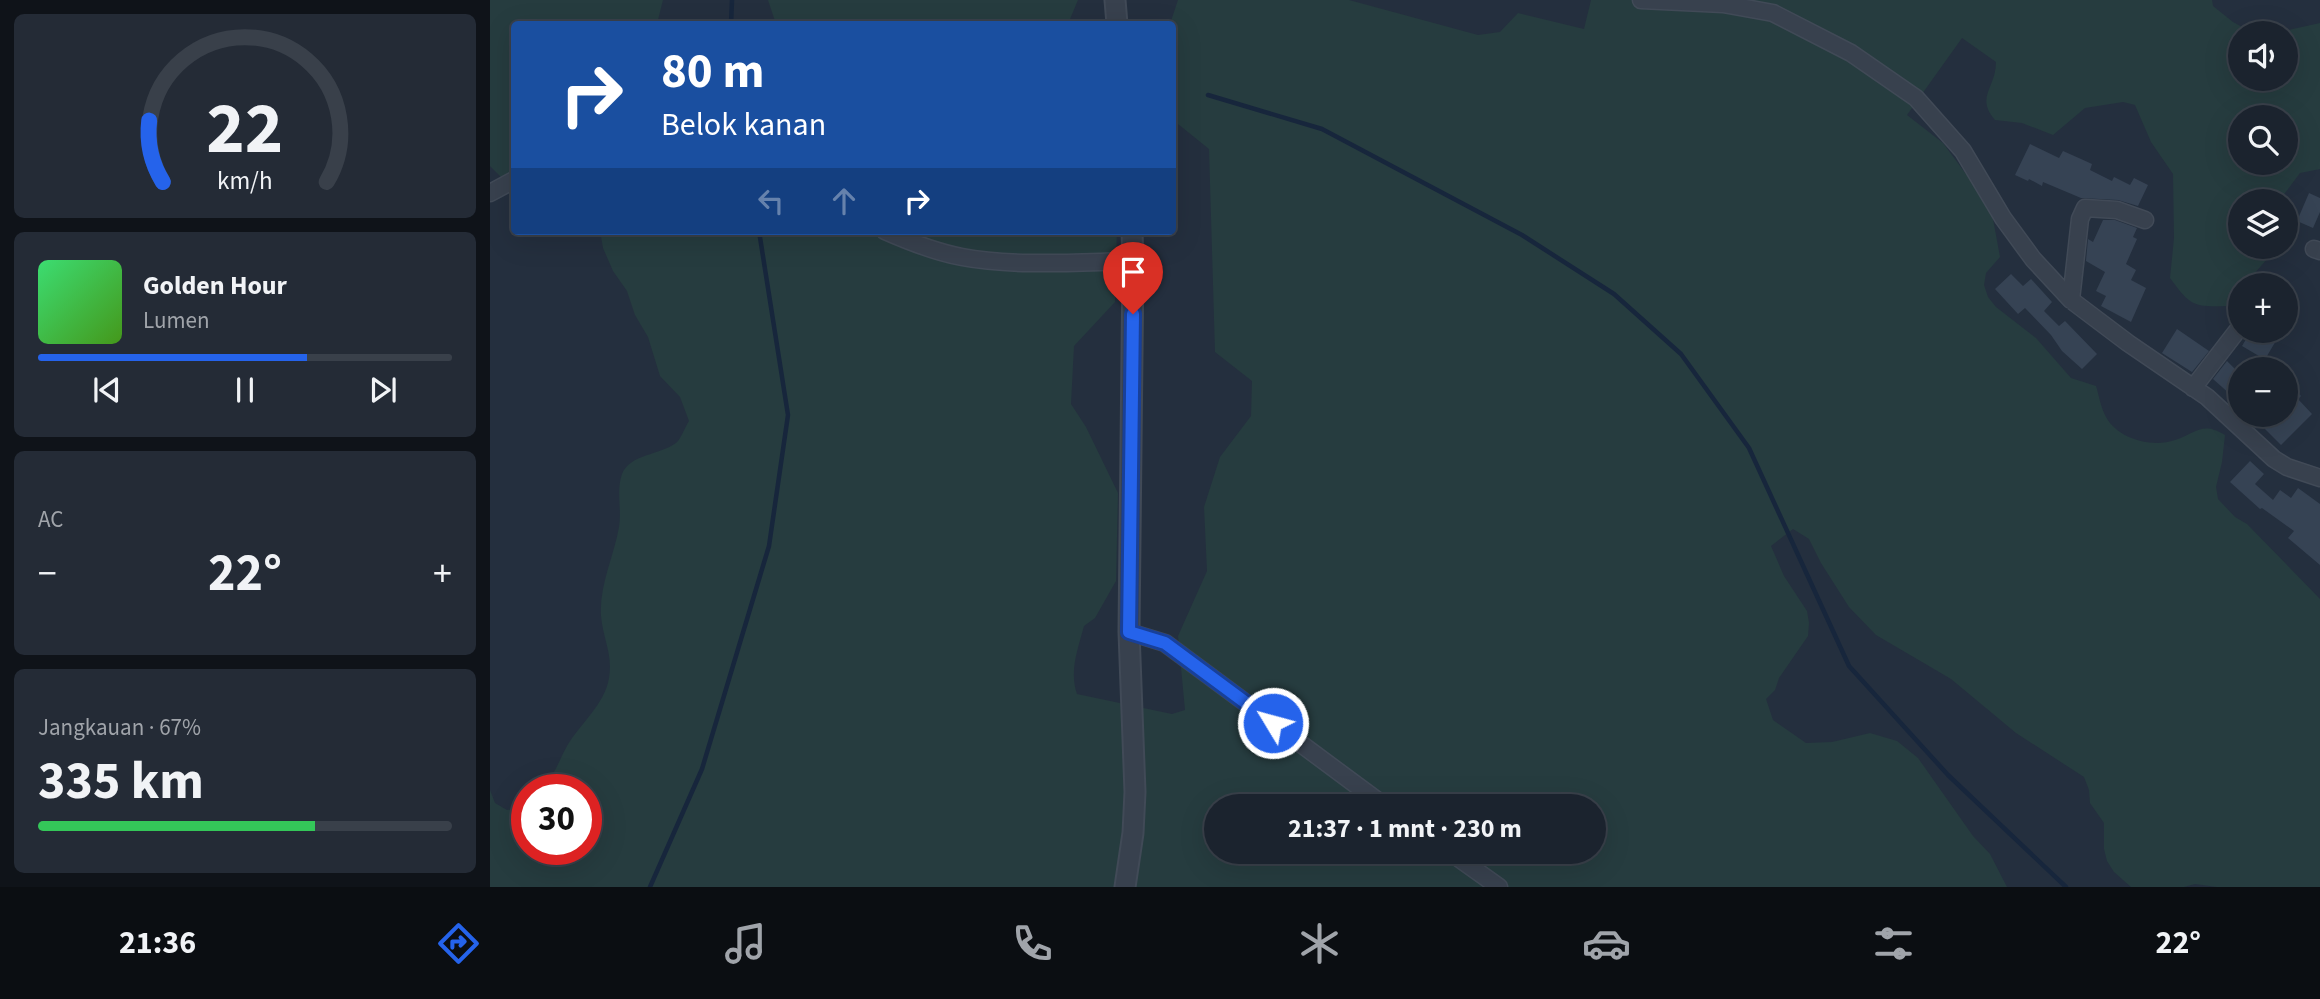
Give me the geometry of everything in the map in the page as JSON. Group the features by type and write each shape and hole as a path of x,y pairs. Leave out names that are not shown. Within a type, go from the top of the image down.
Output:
{"street":[{"path":"1115,0 1117,21"},
{"path":"1641,0 1723,4 1773,13 1851,53 1916,98 1963,151 2003,218 2034,259 2071,300 2128,344 2207,397 2274,459 2287,467 2320,478"},
{"path":"490,193 511,182"},
{"path":"2071,300 2080,219 2085,208 2117,210 2145,220"},
{"path":"895,235 964,258 1043,263 1133,261"},
{"path":"1125,887 1133,833 1135,793 1129,632 1132,235"},
{"path":"2193,388 2228,343"},
{"path":"1129,632 1165,643 1368,794"},
{"path":"1467,864 1499,887"}],"green space":[{"path":"490,0 663,0 658,21 511,21 511,184 507,183 490,166"},
{"path":"768,0 1078,0 1069,21 775,21"},
{"path":"1178,0 1349,0 1478,35 1500,32 1518,13 1584,29 1591,0 2212,0 2213,6 2232,21 2228,21 2228,91 2298,91 2298,28 2320,23 2320,169 2300,173 2288,189 2228,189 2228,259 2267,259 2255,273 2228,273 2226,306 2206,306 2193,302 2182,294 2170,278 2174,238 2173,174 2151,142 2135,105 2123,102 2085,108 2053,135 2022,123 1995,120 1989,112 1987,98 1996,62 1962,38 1907,115 1943,143 1991,208 2000,257 1986,273 1984,285 1988,297 1996,307 2036,338 2071,378 2096,386 2106,417 2111,425 2127,436 2156,443 2175,440 2204,429 2225,435 2216,487 2218,499 2235,517 2247,524 2320,599 2320,887 2217,887 2195,884 2184,887 2131,887 2114,872 2107,861 2104,823 2090,803 2084,777 2016,733 1951,679 1876,635 1849,607 1809,539 1793,529 1771,546 1784,576 1807,611 1808,636 1779,678 1775,690 1766,699 1773,720 1806,743 1832,742 1870,733 1897,741 1918,758 1973,836 1990,854 2007,887 490,887 490,790 495,803 511,809 511,865 602,865 602,774 553,774 567,746 607,687 610,661 601,605 604,582 619,527 619,487 622,474 632,462 676,443 689,421 680,397 660,376 648,337 635,315 627,291 613,271 601,235 1117,235 1115,302 1074,346 1071,404 1086,427 1118,493 1116,581 1095,618 1084,626 1075,660 1074,677 1077,694 1172,714 1185,710 1178,636 1207,571 1204,507 1220,457 1251,416 1252,381 1215,352 1209,149 1176,122 1176,21 1171,21"}],"building":[{"path":"2030,144 2059,158 2063,151 2081,159 2092,164 2090,170 2112,181 2114,177 2130,185 2134,178 2148,185 2138,206 2118,200 2081,198 2043,182 2042,186 2015,175"},
{"path":"2309,193 2320,198 2320,212 2313,228 2298,221"},
{"path":"2103,220 2115,220 2137,228 2133,237 2137,239 2126,264 2136,270 2131,280 2146,288 2131,322 2101,306 2106,296 2096,291 2105,272 2086,261 2088,239 2093,242"},
{"path":"2011,274 2023,286 2031,279 2052,302 2044,311 2059,326 2065,321 2097,354 2082,369 2062,351 2025,308 2018,314 1995,289"},
{"path":"2177,329 2209,351 2192,372 2162,353"},
{"path":"2244,343 2275,343 2268,357 2261,357 2242,346"},
{"path":"2227,361 2228,392 2213,379"},
{"path":"2298,399 2312,414 2281,445 2263,427 2298,427"},
{"path":"2250,461 2264,474 2255,484 2273,500 2280,490 2291,498 2298,488 2320,504 2320,565 2288,538 2294,531 2260,509 2230,482"}],"waterway":[{"path":"731,21 732,0"},
{"path":"1208,95 1322,129 1522,235 1614,294 1681,354 1749,448 1849,666 1948,775 2066,887"},
{"path":"650,887 702,769 769,546 788,415 760,235"}],"route":[{"path":"1133,314 1129,632 1165,643 1273,723"}]}
